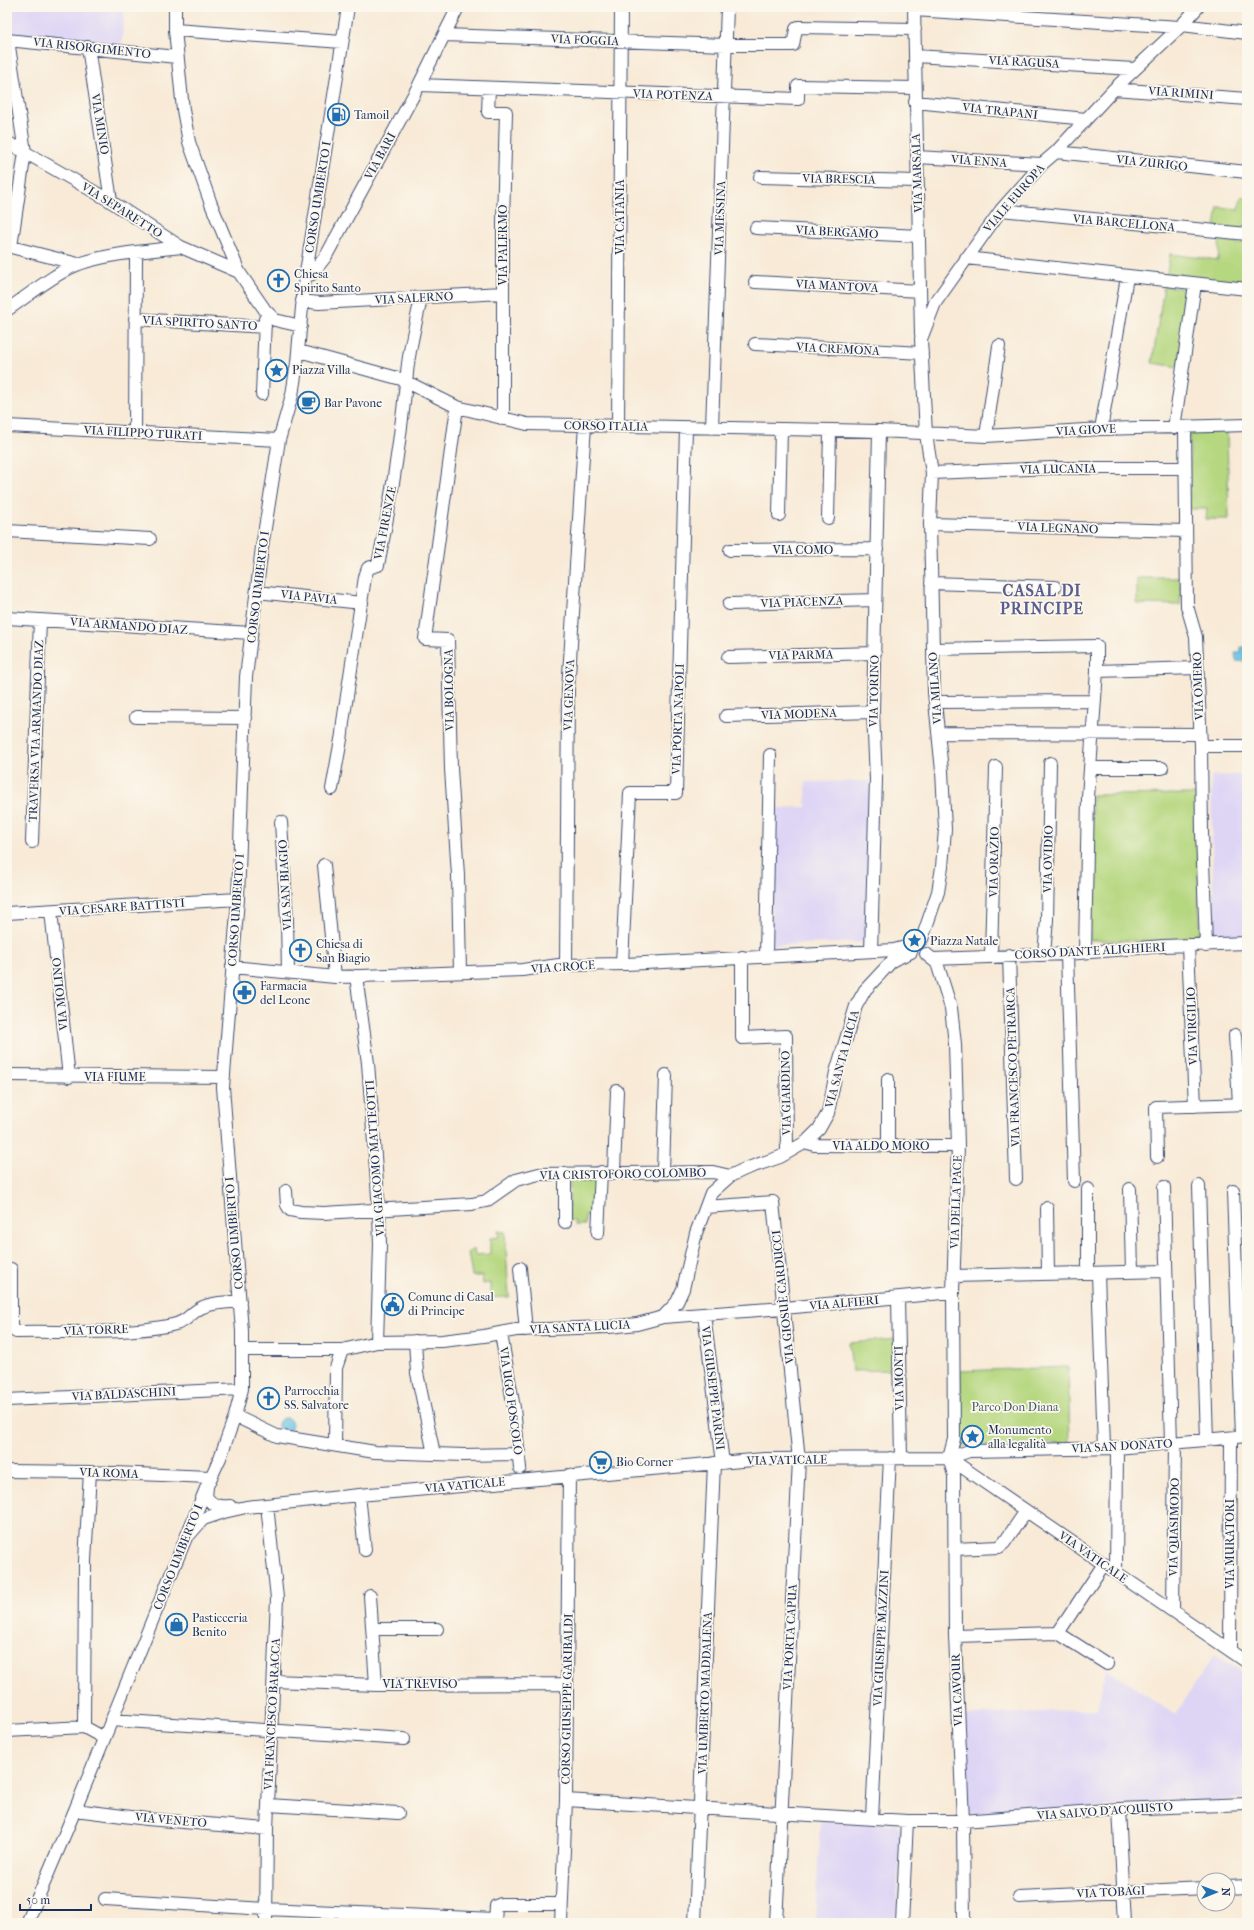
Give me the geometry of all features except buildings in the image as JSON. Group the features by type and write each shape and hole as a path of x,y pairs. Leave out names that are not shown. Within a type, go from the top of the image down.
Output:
{"street":[{"path":"176,7 175,30 183,110 189,142 211,204 239,272 265,310 275,320 301,326"},
{"name":"CORSO UMBERTO I","path":"27,1923 75,1810 208,1481 220,1458 235,1416 242,1389 243,1350 240,1301 223,1087 238,900 246,677 280,440 292,395 299,351 302,301 348,7"},
{"name":"VIA BARI","path":"306,276 312,274 326,256 419,85 458,7"},
{"name":"VIA CATANIA","path":"618,426 621,7"},
{"name":"VIA MESSINA","path":"712,428 727,7"},
{"name":"VIALE EUROPA","path":"926,434 921,339 935,302 1001,210 1042,164 1056,152 1114,89 1181,26 1198,7"},
{"path":"914,9 1181,26 1247,32"},
{"name":"VIA MARSALA","path":"914,9 921,339"},
{"name":"VIA FOGGIA","path":"444,35 726,45 793,45 796,29 798,28 915,29"},
{"path":"175,30 342,42"},
{"path":"8,40 25,152 9,247 78,264"},
{"name":"VIA RISORGIMENTO","path":"8,40 177,57"},
{"name":"VIA MINIO","path":"88,48 112,201"},
{"name":"VIA RAGUSA","path":"915,56 1134,69"},
{"name":"VIA POTENZA","path":"419,85 798,99 798,86 915,88"},
{"name":"VIA PALERMO","path":"489,88 488,112 506,112 502,292 503,419"},
{"name":"VIA RIMINI","path":"1114,89 1247,99"},
{"name":"VIA TRAPANI","path":"915,102 1086,119"},
{"name":"VIA SEPARETTO","path":"7,142 112,201 181,247 239,272"},
{"name":"VIA ZURIGO","path":"1056,152 1247,172"},
{"name":"VIA ENNA","path":"916,157 1042,164"},
{"name":"VIA BRESCIA","path":"760,177 917,180"},
{"name":"VIA BARCELLONA","path":"1001,210 1247,234"},
{"name":"VIA BERGAMO","path":"756,228 919,236"},
{"path":"7,310 61,273 78,264 151,250 181,247"},
{"name":"VIA SPIRITO SANTO","path":"135,433 136,258"},
{"path":"966,258 1127,277 1247,289"},
{"path":"1101,429 1127,277"},
{"name":"VIA MANTOVA","path":"755,282 920,291"},
{"name":"VIA OMERO","path":"1195,284 1179,428 1185,468 1187,606 1196,637 1201,746 1206,946"},
{"name":"VIA SALERNO","path":"302,301 319,303 502,292"},
{"name":"VIA FIRENZE","path":"332,789 368,568 378,565 391,493 421,298"},
{"path":"262,394 265,310"},
{"name":"VIA SPIRITO SANTO","path":"135,320 265,327"},
{"name":"VIA CREMONA","path":"754,344 922,353"},
{"path":"986,436 999,346"},
{"name":"CORSO ITALIA","path":"299,351 401,379 442,398 457,407 487,413 503,419 526,424 781,429 830,432 879,431 926,434"},
{"name":"VIA BOLOGNA","path":"457,407 425,639 448,640 451,769 458,875 460,972"},
{"name":"VIA GENOVA","path":"566,965 568,691 585,425"},
{"name":"VIA GIOVE","path":"926,434 986,436 1101,429 1247,425"},
{"name":"VIA FILIPPO TURATI","path":"7,426 280,440"},
{"name":"VIA PORTA NAPOLI","path":"622,964 630,793 676,793 686,428"},
{"path":"779,515 781,429"},
{"name":"VIA TORINO","path":"871,951 876,779 872,712 879,431"},
{"path":"828,518 830,432"},
{"name":"VIA MILANO","path":"922,939 938,892 942,868 945,829 933,649 930,524 932,473 926,434"},
{"name":"VIA LUCANIA","path":"932,473 1051,468 1185,468"},
{"name":"VIA LEGNANO","path":"930,524 1185,531"},
{"path":"7,531 150,539"},
{"name":"VIA COMO","path":"730,550 876,550"},
{"path":"931,583 1055,587"},
{"name":"VIA PAVIA","path":"257,592 362,603"},
{"name":"VIA PIACENZA","path":"729,604 875,600"},
{"name":"VIA ARMANDO DIAZ","path":"7,618 251,634"},
{"name":"TRAVERSA VIA ARMANDO DIAZ","path":"32,842 40,620"},
{"path":"933,649 1097,646 1097,671 1090,768 1085,952"},
{"name":"VIA PARMA","path":"728,656 874,653"},
{"path":"1097,671 1197,668"},
{"path":"936,702 1094,701"},
{"name":"VIA MODENA","path":"726,716 872,712"},
{"path":"136,717 245,718"},
{"path":"938,733 1200,734"},
{"path":"1201,746 1247,746"},
{"path":"766,956 770,755"},
{"name":"VIA OVIDIO","path":"1044,954 1047,920 1050,763"},
{"name":"VIA ORAZIO","path":"991,956 996,767"},
{"path":"1090,768 1162,768"},
{"name":"VIA SAN BIAGIO","path":"281,822 287,920 288,972"},
{"path":"324,865 335,976"},
{"name":"VIA CESARE BATTISTI","path":"7,913 238,900"},
{"name":"VIA MOLINO","path":"51,911 69,1076"},
{"path":"911,948 916,940 922,939"},
{"name":"VIA DELLA PACE","path":"922,939 928,945 930,956 937,963 951,1008 955,1044 958,1146 953,1276 954,1439 949,1458"},
{"name":"CORSO DANTE ALIGHIERI","path":"911,948 917,956 991,956 1067,954 1188,946 1247,944"},
{"name":"VIA VIRGILIO","path":"1188,946 1195,1106"},
{"name":"VIA CROCE","path":"232,967 335,976 356,976 522,970 566,965 622,964 742,957 820,955 911,948"},
{"name":"VIA SANTA LUCIA","path":"243,1350 342,1350 377,1342 442,1341 526,1330 609,1327 636,1324 663,1317 677,1302 683,1289 696,1233 711,1193 730,1176 787,1153 806,1142 819,1129 828,1113 836,1072 856,1006 865,990 893,960 911,948"},
{"path":"1067,954 1074,1181"},
{"name":"VIA FRANCESCO PETRARCA","path":"1009,955 1016,1179"},
{"name":"VIA GIARDINO","path":"742,957 742,1038 786,1036 787,1153"},
{"name":"VIA GIACOMO MATTEOTTI","path":"356,976 368,1063 379,1210 380,1245 377,1342"},
{"path":"1157,1157 1156,1107 1243,1104 1235,1035"},
{"name":"VIA FIUME","path":"7,1075 224,1077"},
{"path":"663,1172 666,1075"},
{"path":"888,1079 888,1146"},
{"path":"614,1172 617,1091"},
{"name":"VIA ALDO MORO","path":"806,1142 814,1145 958,1146"},
{"path":"598,1233 601,1172"},
{"name":"VIA CRISTOFORO COLOMBO","path":"286,1191 287,1204 290,1210 324,1213 472,1204 486,1201 516,1180 538,1174 601,1172 713,1172 730,1176"},
{"path":"565,1222 566,1173"},
{"path":"1199,1186 1207,1440"},
{"name":"VIA QUASIMODO","path":"1164,1187 1173,1444 1173,1611"},
{"path":"1088,1189 1104,1448"},
{"path":"1130,1189 1132,1272"},
{"name":"VIA MURATORI","path":"1230,1650 1240,1437 1233,1191"},
{"name":"VIA GIOSUÈ CARDUCCI","path":"706,1207 773,1202 799,1460"},
{"path":"1047,1208 1048,1274"},
{"path":"520,1268 526,1330"},
{"name":"VIA TORRE","path":"7,1269 11,1269 11,1325 12,1329 16,1332 124,1330 171,1325 189,1319 195,1312 204,1306 240,1301"},
{"path":"953,1276 1166,1271"},
{"name":"VIA ALFIERI","path":"663,1317 784,1308 953,1292"},
{"name":"VIA MONTI","path":"895,1458 898,1298"},
{"name":"VIA GIUSEPPE PARINI","path":"704,1314 718,1463"},
{"name":"VIA UGO FOSCOLO","path":"501,1334 514,1408 520,1454 520,1468"},
{"path":"415,1341 417,1373 434,1454"},
{"path":"335,1445 336,1368 342,1350"},
{"name":"VIA BALDASCHINI","path":"7,1400 242,1389"},
{"path":"235,1416 277,1436 375,1452 520,1454"},
{"name":"VIA SAN DONATO","path":"949,1458 969,1451 1118,1448 1240,1437"},
{"path":"1116,1573 1118,1448"},
{"name":"VIA GIUSEPPE MAZZINI","path":"872,1818 895,1458"},
{"name":"VIA VATICALE","path":"170,1576 187,1539 203,1519 224,1512 267,1505 570,1475 764,1459 949,1458 1247,1662"},
{"name":"VIA CAVOUR","path":"949,1458 954,1475 955,1636 964,1923"},
{"name":"VIA PORTA CAPUA","path":"776,1923 799,1460"},
{"name":"VIA UMBERTO MADDALENA","path":"696,1923 718,1463"},
{"name":"VIA ROMA","path":"7,1471 90,1472 208,1481"},
{"path":"84,1727 85,1561 90,1472"},
{"name":"CORSO GIUSEPPE GARIBALDI","path":"561,1923 566,1800 570,1475"},
{"name":"VIA VATICALE","path":"208,1481 206,1497 211,1504 216,1506 267,1505"},
{"path":"358,1495 365,1550"},
{"name":"VIA FRANCESCO BARACCA","path":"266,1923 267,1828 277,1598 267,1505"},
{"path":"954,1549 999,1547 1004,1543 1026,1510"},
{"path":"1058,1633 1104,1564"},
{"path":"370,1596 376,1685"},
{"path":"373,1629 437,1629"},
{"path":"955,1636 1058,1633 1107,1664"},
{"name":"VIA TREVISO","path":"274,1681 376,1685 567,1684"},
{"path":"111,1720 404,1739"},
{"path":"7,1731 84,1727 104,1738"},
{"name":"VIA SALVO D'ACQUISTO","path":"566,1800 701,1810 907,1821 962,1821 1119,1809 1247,1804"},
{"path":"268,1805 398,1813"},
{"path":"1119,1809 1125,1923"},
{"name":"VIA VENETO","path":"75,1810 147,1819 267,1828"},
{"path":"902,1923 907,1821"},
{"path":"1236,1887 1247,1886"},
{"name":"VIA TOBAGI","path":"1019,1897 1196,1888"},
{"path":"105,1899 495,1921 495,1908 501,1904 561,1904"}],"shaded area":[{"path":"12,7 125,7 121,47 9,36"},
{"path":"1247,774 1247,937 1214,938 1211,776"},
{"path":"871,781 867,942 770,945 774,808 806,807 806,782"},
{"path":"1215,1654 1247,1675 1247,1799 967,1814 962,1716 1097,1709 1106,1668 1175,1715"},
{"path":"820,1822 896,1824 900,1830 896,1918 892,1923 815,1919"}],"green space":[{"path":"1241,197 1247,197 1247,230 1215,227 1218,207 1239,209"},
{"path":"1220,235 1238,244 1247,240 1247,285 1166,278 1170,254 1218,260"},
{"path":"1164,286 1190,289 1179,367 1152,363"},
{"path":"1227,431 1229,519 1206,519 1207,509 1189,509 1190,433"},
{"path":"1137,578 1181,578 1180,605 1137,604"},
{"path":"1196,794 1200,931 1198,937 1193,942 1090,940 1092,795"},
{"path":"596,1178 595,1216 585,1215 585,1225 575,1225 575,1221 569,1220 570,1179"},
{"path":"498,1231 505,1232 509,1297 490,1298 490,1283 483,1284 482,1276 472,1276 468,1252 474,1249 475,1255 490,1254 490,1238 499,1237"},
{"path":"896,1339 896,1370 852,1371 849,1343"},
{"name":"Parco Don Diana","path":"1068,1367 1070,1443 963,1447 960,1371"}],"water":[{"path":"1241,647 1247,647 1247,662 1236,661 1235,653 1241,653"},
{"path":"282,1418 288,1418 292,1422 292,1428 288,1432 282,1432 278,1428 278,1422"}],"place":[{"name":"Tamoil","path":"338,115"},
{"name":"Chiesa Spirito Santo","path":"279,281"},
{"name":"Piazza Villa","path":"277,370"},
{"name":"Bar Pavone","path":"308,403"},
{"name":"Piazza Natale","path":"915,941"},
{"name":"Chiesa di San Biagio","path":"301,951"},
{"name":"Farmacia del Leone","path":"245,993"},
{"name":"Comune di Casal di Principe","path":"392,1304"},
{"name":"Parrocchia SS. Salvatore","path":"268,1398"},
{"name":"Monumento alla legalità","path":"973,1437"},
{"name":"Bio Corner","path":"601,1462"},
{"name":"Pasticceria Benito","path":"176,1625"}],"district":[{"name":"CASAL DI PRINCIPE","path":"1042,599"}]}
